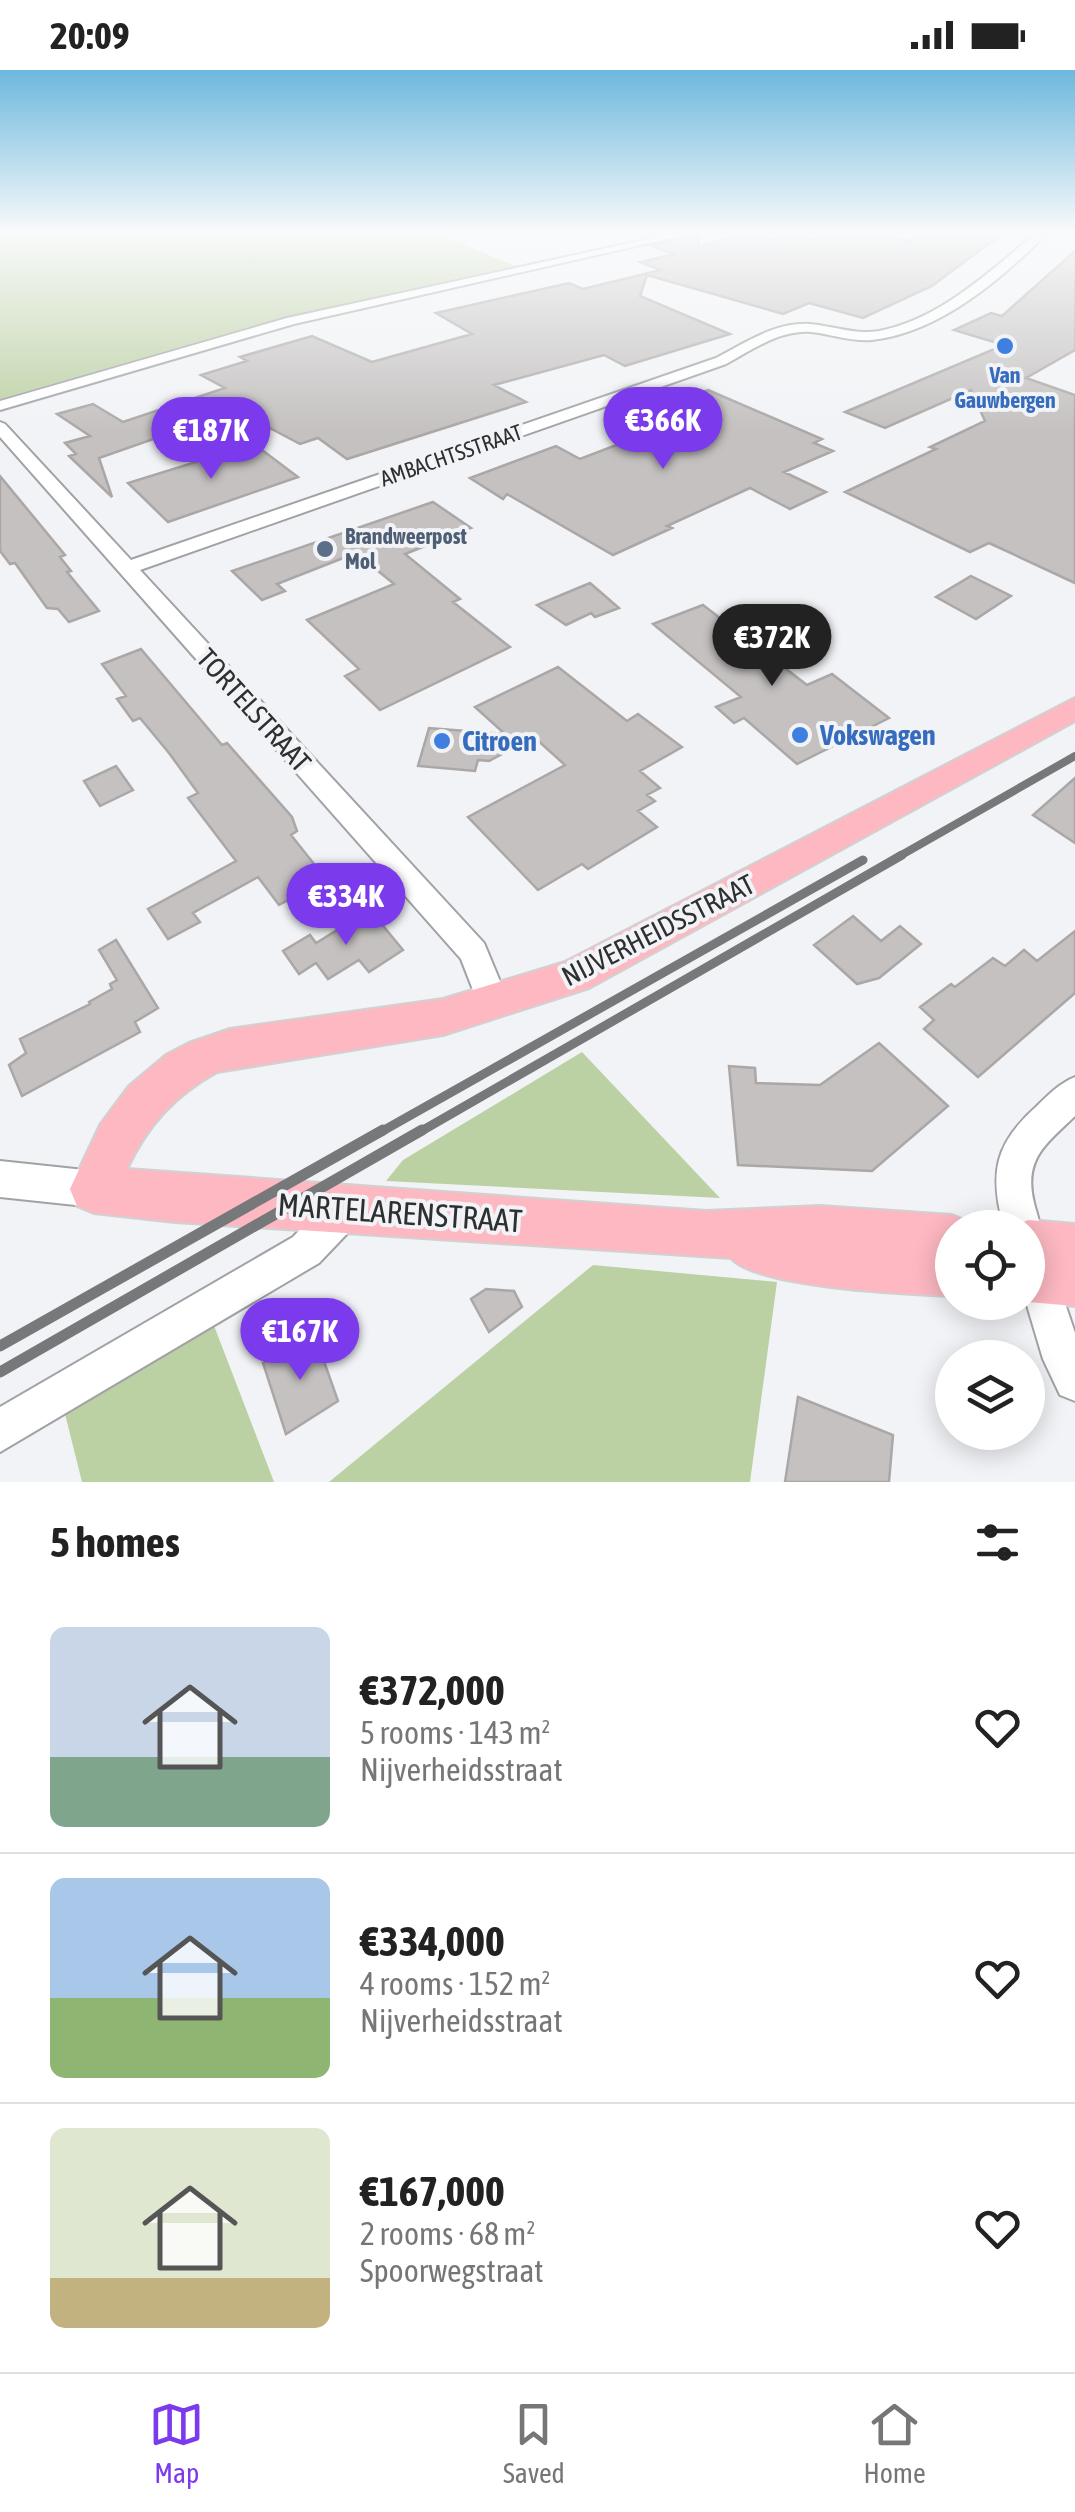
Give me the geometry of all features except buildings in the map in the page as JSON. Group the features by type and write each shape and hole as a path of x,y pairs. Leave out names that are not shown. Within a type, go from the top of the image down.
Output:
{"main road":[{"name":"NIJVERHEIDSSTRAAT","path":"94,1189 115,1138 130,1114 201,1056 230,1048 443,1016 575,976 1075,708"},
{"name":"MARTELARENSTRAAT","path":"94,1189 706,1235 820,1230 935,1239"},
{"name":"MARTELARENSTRAAT","path":"706,1235 819,1260 935,1270"}],"street":[{"path":"0,406 279,324 387,300"},
{"name":"AMBACHTSSTRAAT","path":"126,568 721,361 778,333 801,328 862,336 889,332 959,300"},
{"name":"TORTELSTRAAT","path":"0,426 473,952 493,1003"},
{"path":"1019,1210 1012,1196 1010,1172 1017,1153 1027,1138 1075,1093"},
{"path":"0,1179 94,1189"},
{"path":"0,1431 306,1250 347,1207"},
{"path":"1045,1278 1063,1359 1075,1380"}],"green space":[{"path":"0,300 371,300 246,328 0,399"},
{"path":"582,1052 720,1198 386,1181 403,1160"},
{"path":"593,1265 777,1282 750,1482 329,1482"},
{"path":"213,1323 274,1482 82,1482 65,1414"}],"railway":[{"path":"898,857 1075,756"},
{"path":"418,1133 902,855"},
{"path":"379,1133 863,860"},
{"path":"0,1346 383,1130"},
{"path":"0,1372 422,1130"}],"place":[{"name":"Van Gauwbergen","path":"1005,346"},
{"name":"Brandweerpost Mol","path":"325,549"},
{"name":"Vokswagen","path":"800,735"},
{"name":"Citroen","path":"442,741"}]}
